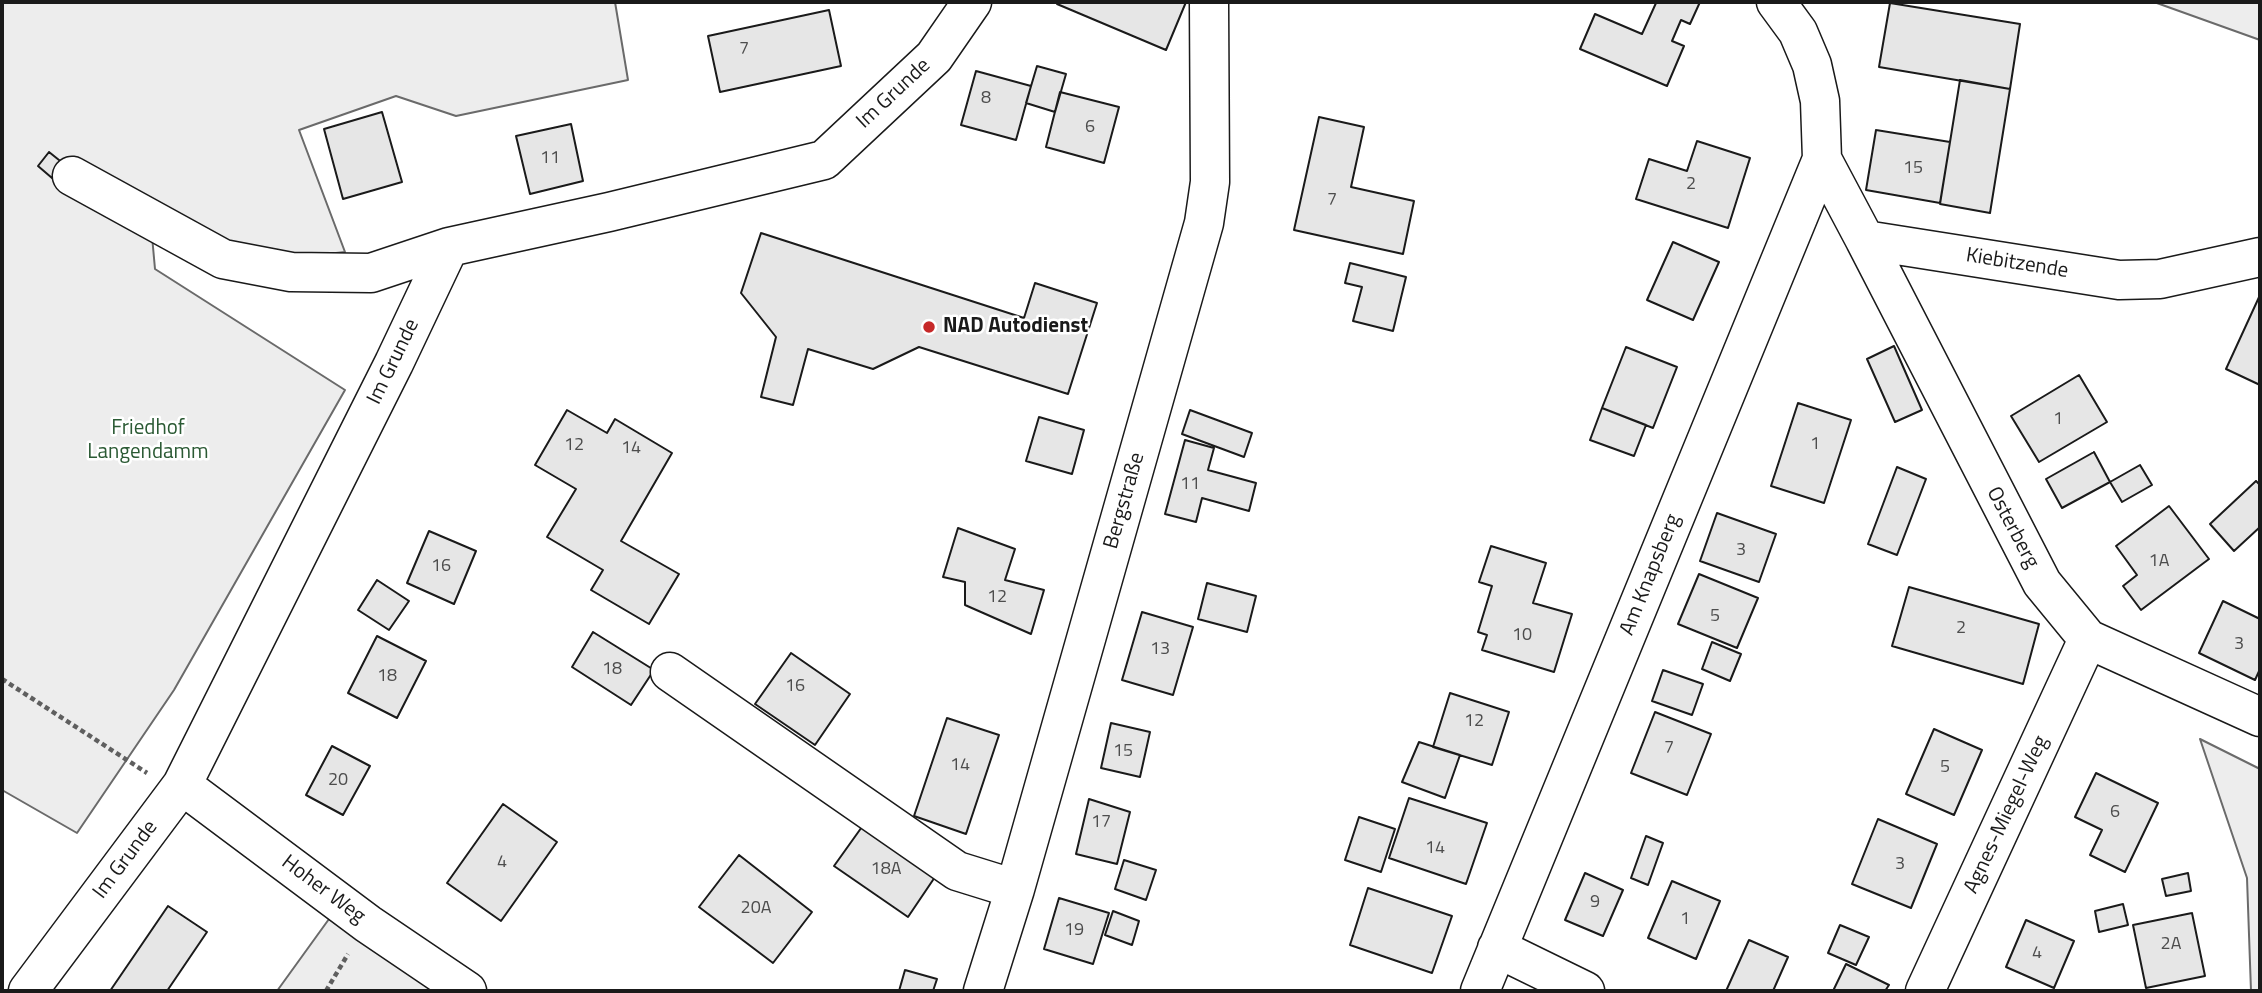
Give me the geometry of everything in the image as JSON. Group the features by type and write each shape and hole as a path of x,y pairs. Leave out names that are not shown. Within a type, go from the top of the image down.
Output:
{"street":[{"name":"Im Grunde","path":"27,991 180,788 394,363 449,247 824,160 934,57 972,2"},
{"name":"Bergstraße","path":"983,991 1015,889 1204,223 1210,182 1209,2"},
{"path":"1776,2 1798,32 1812,65 1820,101 1822,159 1865,240"},
{"name":"Am Knapsberg","path":"1480,991 1822,159"},
{"path":"72,176 223,259 291,272 371,273 449,247"},
{"name":"Kiebitzende","path":"1865,240 2119,280 2160,279 2260,257"},
{"name":"Osterberg","path":"1865,240 2026,556 2042,583 2088,639 2260,717"},
{"name":"Agnes-Miegel-Weg","path":"1925,991 2088,639"},
{"path":"670,672 957,871 1015,889"},
{"name":"Hoher Weg","path":"180,788 368,924 467,991"},
{"path":"1497,948 1585,991"}],"path":[{"path":"2,679 135,766 180,788"},
{"path":"326,991 368,924"}],"shaded area":[{"path":"2,2 615,2 628,80 456,116 396,96 299,130 345,252 309,256 238,246 150,214 155,269 345,390 174,690 77,833 2,790"},
{"path":"2154,2 2260,2 2260,40"},
{"path":"2200,739 2260,769 2260,991 2251,991 2247,878"},
{"path":"329,919 436,991 277,991"}],"building":[{"path":"1186,2 1166,50 1057,4"},
{"path":"1653,2 1700,2 1690,24 1681,20 1672,41 1684,46 1667,86 1580,49 1595,14 1642,34 1656,3"},
{"path":"1890,3 2020,24 2010,89 1879,67"},
{"path":"829,10 841,66 720,92 708,36"},
{"path":"1037,66 1066,74 1055,112 1026,103"},
{"path":"976,71 1031,86 1016,140 961,125"},
{"path":"1960,80 2010,89 1990,213 1940,204"},
{"path":"1060,92 1119,107 1104,163 1046,147"},
{"path":"382,112 402,182 343,199 324,129"},
{"path":"1319,117 1364,127 1351,187 1414,201 1403,254 1294,230"},
{"path":"571,124 583,181 530,194 516,136"},
{"path":"1876,130 1950,142 1940,203 1866,190"},
{"path":"1697,141 1750,158 1728,228 1636,199 1649,159 1687,171"},
{"path":"49,152 64,164 52,178 38,166"},
{"name":"NAD Autodienst","path":"761,233 1024,318 1035,283 1097,303 1068,394 919,347 873,369 808,349 793,405 761,397 776,337 741,293"},
{"path":"1673,242 1719,262 1693,320 1647,300"},
{"path":"1350,263 1406,277 1393,331 1353,321 1362,287 1345,283"},
{"path":"2260,295 2260,385 2226,369"},
{"path":"1894,346 1922,410 1895,422 1867,359"},
{"path":"1626,347 1677,367 1653,428 1602,408"},
{"path":"2079,375 2107,422 2039,462 2011,416"},
{"path":"1798,403 1851,420 1824,503 1771,486"},
{"path":"1602,408 1646,425 1634,456 1590,440"},
{"path":"567,410 607,433 615,419 672,453 621,541 679,574 649,624 591,590 603,570 547,537 576,489 535,465"},
{"path":"1190,410 1252,433 1244,457 1182,434"},
{"path":"1039,417 1084,430 1072,474 1026,461"},
{"path":"1185,440 1214,448 1208,470 1256,483 1249,511 1202,498 1196,522 1165,514"},
{"path":"2094,452 2110,482 2062,508 2046,479"},
{"path":"2140,465 2152,485 2122,502 2110,482"},
{"path":"1897,467 1926,479 1897,555 1868,544"},
{"path":"2256,481 2260,485 2260,527 2234,551 2210,524"},
{"path":"2169,506 2209,559 2141,610 2123,586 2137,575 2116,546"},
{"path":"1717,513 1776,534 1759,582 1700,561"},
{"path":"958,528 1015,549 1005,580 1044,590 1031,634 965,605 965,582 943,577"},
{"path":"429,531 476,551 454,604 407,583"},
{"path":"1491,546 1546,563 1533,603 1572,614 1554,672 1482,650 1487,635 1478,632 1492,586 1479,582"},
{"path":"1699,574 1758,598 1737,648 1678,624"},
{"path":"377,580 409,601 389,630 358,610"},
{"path":"1207,583 1256,596 1247,632 1198,619"},
{"path":"1909,587 2039,624 2023,684 1892,646"},
{"path":"2223,601 2260,619 2260,669 2255,680 2199,653"},
{"path":"1142,612 1193,627 1173,695 1122,680"},
{"path":"593,632 654,670 631,705 572,667"},
{"path":"377,636 426,661 397,718 348,693"},
{"path":"1712,642 1741,654 1730,681 1702,669"},
{"path":"791,653 850,694 815,745 755,704"},
{"path":"1663,670 1703,684 1692,715 1652,701"},
{"path":"1450,693 1509,712 1492,765 1433,747"},
{"path":"1655,712 1711,734 1687,795 1631,773"},
{"path":"947,718 999,735 966,834 914,816"},
{"path":"1111,723 1150,732 1140,777 1101,768"},
{"path":"1934,729 1982,750 1954,815 1906,794"},
{"path":"1419,742 1460,755 1445,798 1402,782"},
{"path":"332,746 370,766 343,815 306,795"},
{"path":"2096,773 2158,803 2125,872 2090,855 2102,830 2075,817"},
{"path":"1409,798 1487,823 1466,884 1389,858"},
{"path":"1089,799 1130,812 1117,864 1076,854"},
{"path":"503,804 557,842 501,921 447,883"},
{"path":"1359,817 1395,829 1381,872 1345,860"},
{"path":"1878,819 1937,844 1911,908 1852,884"},
{"path":"864,824 937,874 908,917 834,866"},
{"path":"1646,836 1663,843 1648,885 1631,878"},
{"path":"739,855 812,912 773,963 699,907"},
{"path":"1124,860 1156,870 1146,900 1115,889"},
{"path":"1585,873 1623,890 1603,936 1565,920"},
{"path":"2188,873 2191,891 2166,896 2162,879"},
{"path":"1672,881 1720,901 1696,959 1648,938"},
{"path":"1368,888 1452,916 1432,973 1350,945"},
{"path":"1059,898 1109,913 1093,964 1044,949"},
{"path":"2123,904 2128,925 2099,932 2095,911"},
{"path":"168,906 207,932 167,991 110,991"},
{"path":"1113,911 1139,921 1132,945 1105,935"},
{"path":"2192,913 2205,976 2146,988 2133,925"},
{"path":"2026,920 2074,941 2054,988 2006,967"},
{"path":"1840,925 1869,937 1856,965 1828,953"},
{"path":"1749,940 1788,957 1773,991 1726,991"},
{"path":"1846,964 1889,985 1885,991 1833,991"},
{"path":"905,970 937,979 933,991 899,991"}],"place":[{"name":"NAD Autodienst","path":"929,327"}],"park label":[{"name":"Friedhof Langendamm","path":"148,441"}]}
